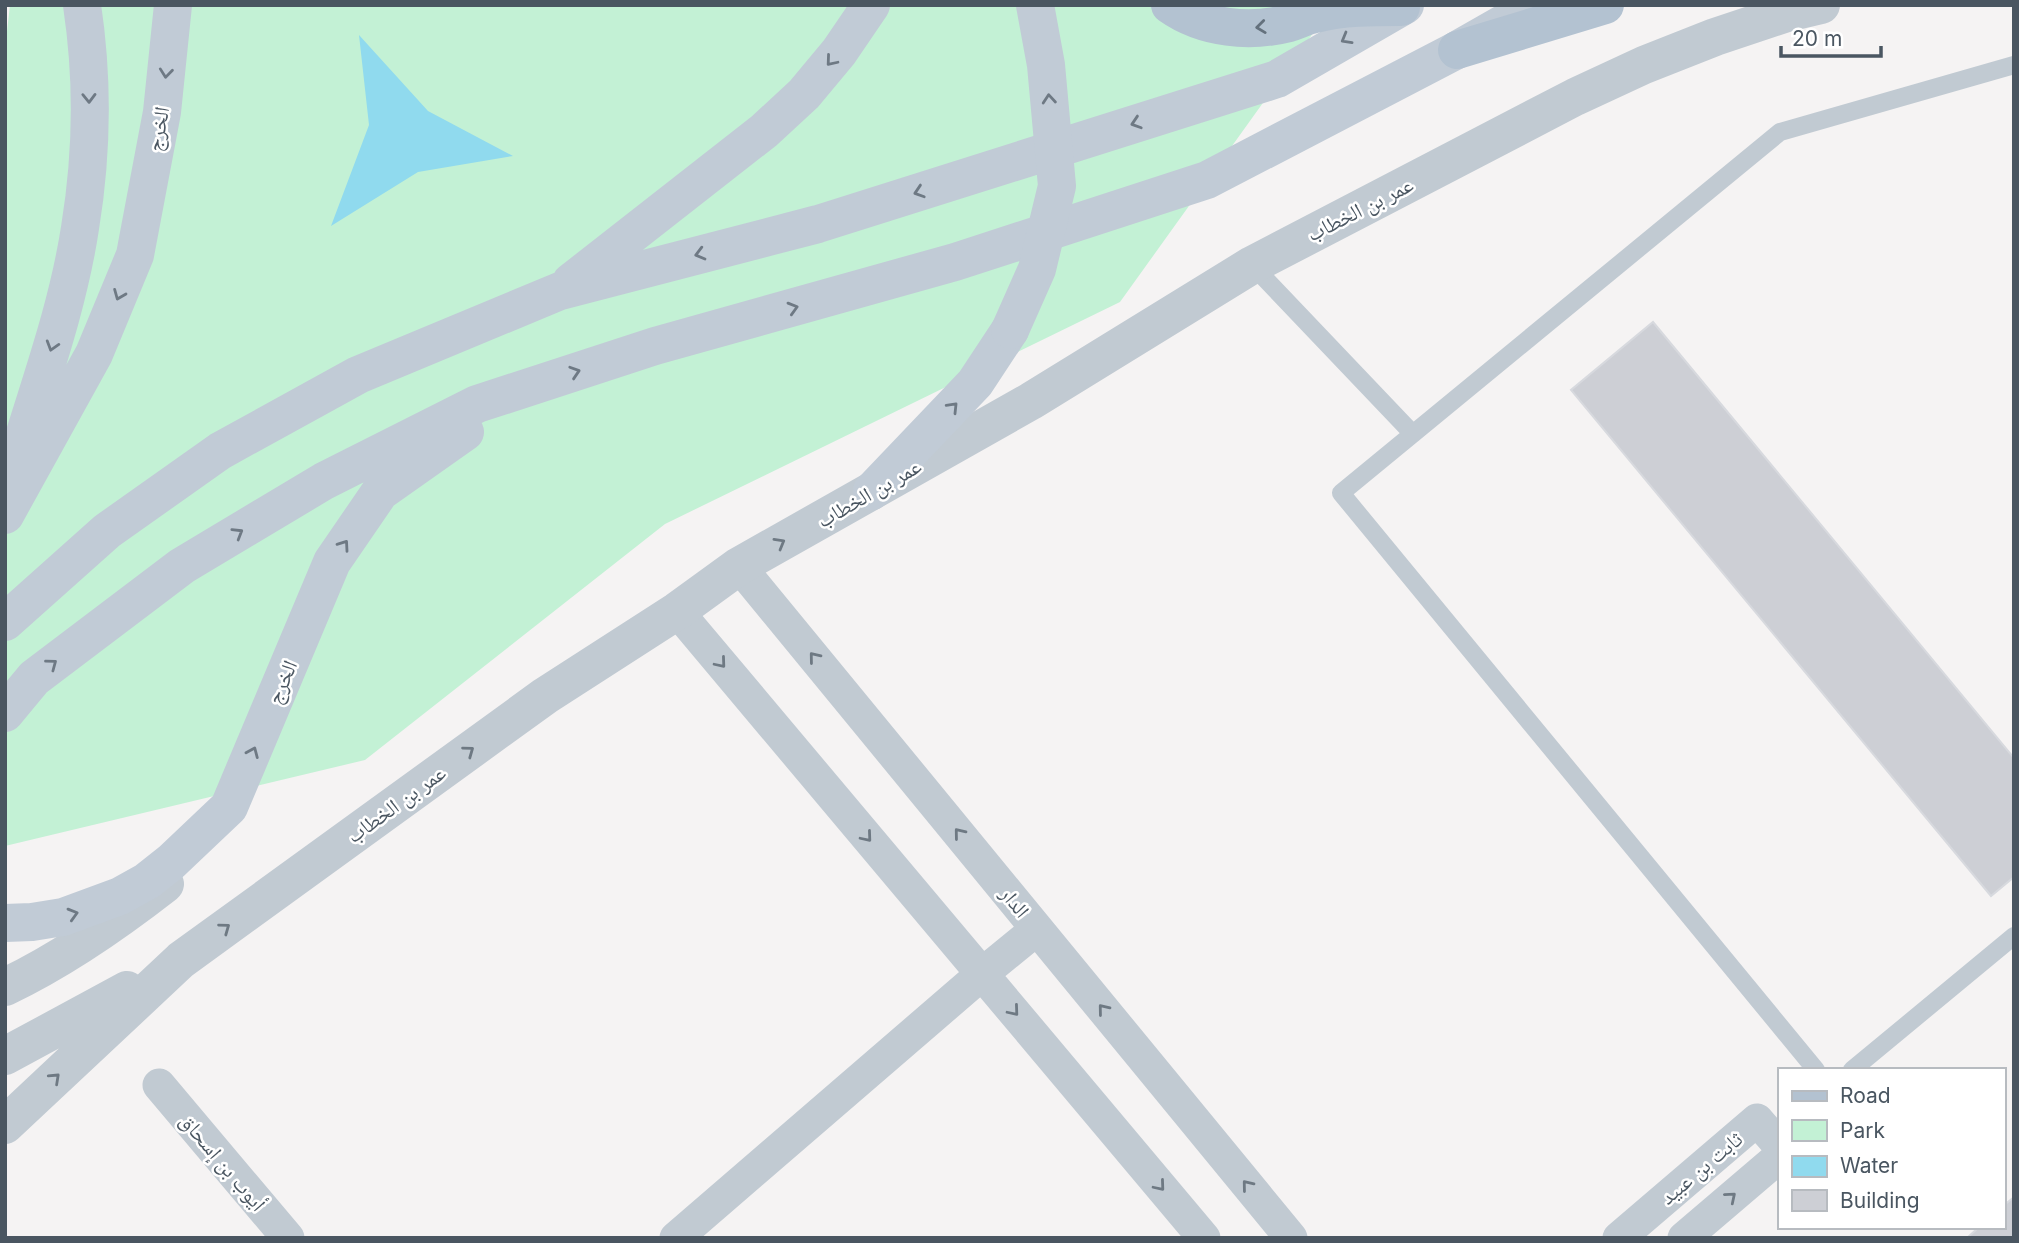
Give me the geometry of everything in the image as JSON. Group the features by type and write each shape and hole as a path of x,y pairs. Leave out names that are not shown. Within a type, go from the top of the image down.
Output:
{"main road":[{"path":"5,499 60,318 80,228 90,133 87,40 82,5"},
{"name":"الخرج","path":"5,515 94,354 135,255 162,112 173,5"},
{"path":"560,291 764,131 804,94 839,52 871,5"},
{"path":"872,491 975,383 1010,330 1037,269 1057,186 1046,65 1035,5"},
{"path":"1170,5 1181,13 1216,25 1252,29 1343,9 1403,6"},
{"path":"5,713 34,678 182,566 324,481 477,404 655,346 955,262 1207,180 1457,50 1536,5"},
{"path":"1457,50 1605,5"},
{"path":"5,622 107,531 220,451 358,374 560,291 818,224 1277,79 1403,6"},
{"name":"الخرج","path":"5,923 63,917 120,896 171,862 229,807 332,562 380,492 528,388"}],"street":[{"name":"عمر بن الخطاب","path":"5,1125 181,960 545,696 677,611 739,566 1031,401 1252,265 1576,97 1644,65 1739,29 1821,5"},
{"name":"الدار","path":"739,566 1290,1238"},
{"path":"677,611 1203,1238"},
{"path":"5,988 94,936 175,876 213,834 229,807"},
{"path":"676,1238 1037,929"},
{"path":"5,1056 181,960"},
{"name":"أيوب بن إسحاق","path":"159,1085 288,1238"},
{"name":"ثابت بن عبيد","path":"1619,1238 1757,1120 1777,1142 1684,1238"}],"lane":[{"path":"1814,1068 1341,493 1780,132 2014,65"},
{"path":"1252,265 1413,434"},
{"path":"1854,1068 2014,936"}],"green space":[{"path":"10,5 1369,5 1316,29 1120,302 665,524 365,760 5,846 5,49"}],"water":[{"path":"359,35 428,111 513,156 418,172 331,226 369,125"}],"building":[{"path":"1653,322 2014,758 2014,877 1991,896 1571,390"},
{"path":"2014,1197 2014,1238 1967,1238 1977,1229 2005,1229 2005,1204"}]}
